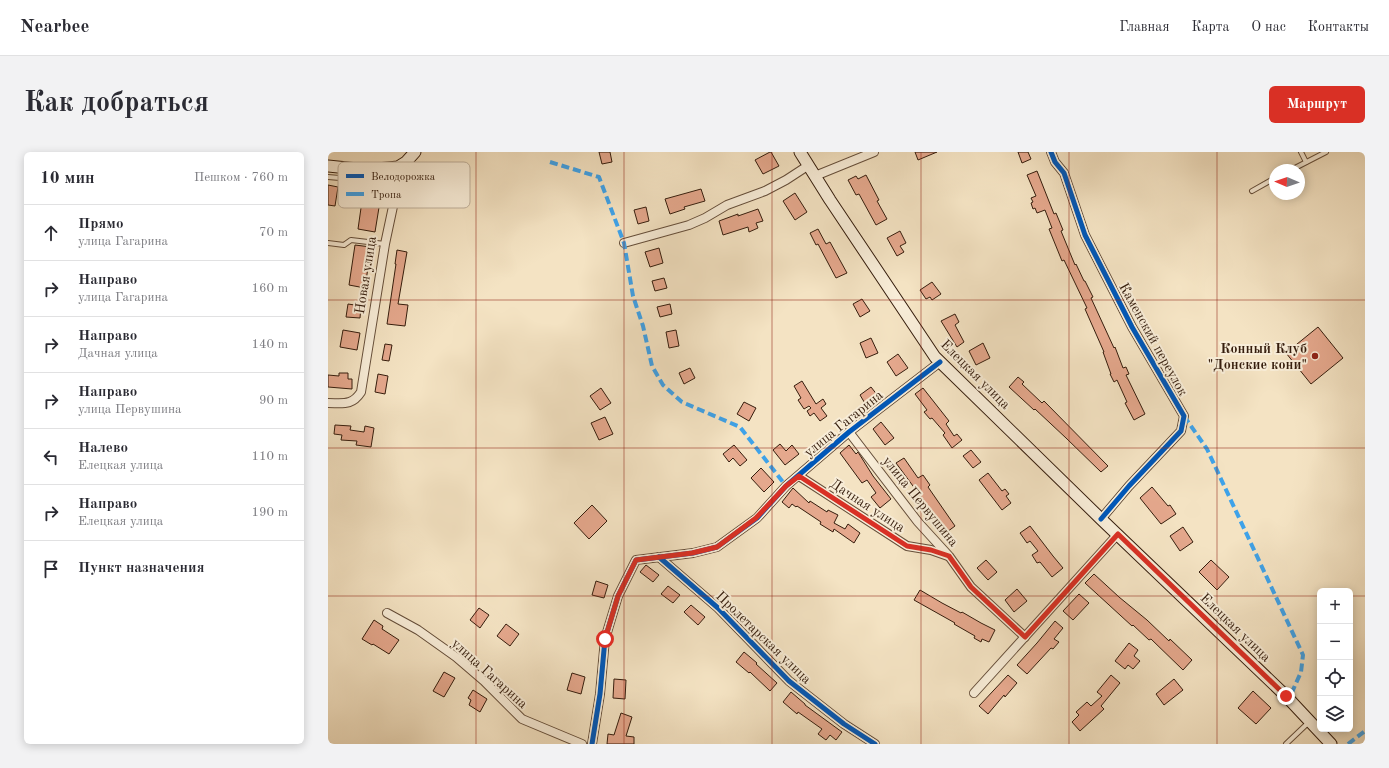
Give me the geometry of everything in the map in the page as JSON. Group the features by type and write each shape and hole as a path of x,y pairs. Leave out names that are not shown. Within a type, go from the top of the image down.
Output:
{"main road":[{"path":"406,162 415,152"},
{"name":"Елецкая улица","path":"800,152 830,200 935,357 1101,519 1286,696 1332,744"},
{"path":"328,166 338,167"}],"street":[{"path":"815,176 874,152"},
{"name":"Каменский переулок","path":"1051,152 1055,162 1064,173 1085,235 1132,327 1184,416 1181,431 1129,486 1101,519"},
{"path":"624,243 689,225 727,205 765,191 808,166"},
{"name":"Новая улица","path":"328,403 348,403 356,400 361,392 385,244 393,208"},
{"name":"улица Гагарина","path":"592,744 600,694 605,639 618,596 636,560 692,553 717,547 756,518 786,486 849,432 940,362"},
{"name":"улица Первушина","path":"849,432 918,522 949,556 971,587 1025,637"},
{"name":"Дачная улица","path":"799,476 907,546 931,550 949,556"},
{"path":"974,694 1118,534"},
{"name":"Пролетарская улица","path":"659,557 718,608 789,681 844,724 875,744"},
{"name":"улица Гагарина","path":"387,613 418,630 456,657 484,681 522,719 582,744"}],"lane":[{"path":"1302,152 1306,162"},
{"path":"1302,164 1326,152"},
{"path":"328,177 338,178"},
{"path":"1252,190 1269,181"},
{"path":"328,242 344,245 351,240 385,244"},
{"path":"1286,744 1310,721"}],"building":[{"path":"599,152 610,152 612,162 602,164"},
{"path":"770,152 779,166 763,174 755,160"},
{"path":"915,152 937,152 918,160"},
{"path":"1018,152 1028,152 1031,159 1022,163"},
{"path":"1037,171 1054,214 1056,213 1063,230 1061,231 1075,265 1076,264 1093,297 1091,298 1114,348 1115,347 1123,368 1126,367 1129,374 1126,375 1145,414 1134,420 1125,403 1127,402 1117,380 1114,382 1110,374 1104,352 1085,309 1087,308 1064,260 1062,261 1049,229 1052,228 1045,210 1037,213 1035,208 1033,209 1031,203 1033,202 1031,198 1036,196 1027,175"},
{"path":"866,175 879,200 877,201 887,219 876,225 859,194 856,195 848,180 856,176 858,179"},
{"path":"328,185 338,187 335,206 328,205"},
{"path":"701,189 705,201 684,207 685,209 670,214 665,199"},
{"path":"795,193 807,212 795,220 783,201"},
{"path":"646,207 649,221 638,224 634,210"},
{"path":"361,208 379,208 375,232 358,229"},
{"path":"758,209 763,221 756,223 758,228 749,232 748,227 723,235 719,221"},
{"path":"818,229 826,244 830,242 847,273 836,278 818,244 816,245 810,233"},
{"path":"900,231 906,243 900,246 904,252 897,256 887,238"},
{"path":"355,245 371,247 365,288 349,285"},
{"path":"659,248 663,263 650,267 645,252"},
{"path":"397,250 407,252 398,304 408,305 405,326 387,324"},
{"path":"664,278 667,288 655,291 652,281"},
{"path":"932,282 941,294 932,300 930,297 926,299 920,290"},
{"path":"862,299 870,311 860,317 853,304"},
{"path":"348,304 361,306 360,318 346,317"},
{"path":"670,304 672,314 660,317 657,307"},
{"path":"955,314 959,322 955,325 964,342 957,347 941,321"},
{"name":"Конный Клуб \"Донские кони\"","path":"1318,327 1343,358 1311,384 1286,353"},
{"path":"343,330 360,333 357,350 340,347"},
{"path":"676,330 679,346 669,348 666,332"},
{"path":"871,338 878,353 866,358 860,343"},
{"path":"983,343 990,358 976,365 969,351"},
{"path":"385,344 392,345 389,361 382,360"},
{"path":"898,354 908,368 896,376 887,362"},
{"path":"690,368 695,378 684,384 679,373"},
{"path":"339,373 348,373 348,379 352,379 352,389 328,387 328,375 339,376"},
{"path":"378,374 388,376 385,394 375,392"},
{"path":"1018,377 1024,382 1022,384 1042,403 1044,401 1108,466 1101,472 1035,409 1034,410 1009,387"},
{"path":"802,381 816,404 823,399 826,404 821,408 827,416 820,421 814,413 810,416 807,411 811,408 809,406 804,409 798,400 801,398 794,386"},
{"path":"871,387 878,396 866,405 860,395"},
{"path":"601,388 611,403 600,410 590,396"},
{"path":"923,388 949,421 946,424 954,436 957,434 962,440 952,448 943,435 945,433 932,418 930,419 924,412 927,410 915,394"},
{"path":"744,402 756,408 749,421 737,414"},
{"path":"605,417 613,434 599,440 591,423"},
{"path":"881,422 894,438 885,445 873,429"},
{"path":"335,425 351,426 350,430 364,432 365,426 374,428 371,447 356,445 357,441 341,440 342,435 334,434"},
{"path":"780,444 786,451 792,445 799,454 785,465 773,450"},
{"path":"734,445 747,460 740,466 733,458 729,462 723,454"},
{"path":"849,445 856,454 858,452 873,476 891,499 880,508 871,497 876,493 867,480 862,483 840,453"},
{"path":"971,450 981,462 973,468 963,456"},
{"path":"904,458 918,478 923,475 930,485 928,487 955,526 947,532 896,463"},
{"path":"761,468 774,482 764,492 751,478"},
{"path":"988,473 1002,491 1005,489 1009,494 1006,496 1011,503 1002,510 979,480"},
{"path":"1152,487 1168,506 1170,505 1176,514 1161,524 1140,498"},
{"path":"793,488 809,503 810,501 827,512 828,510 838,515 834,523 845,529 848,524 860,533 854,543 834,529 833,532 820,524 821,522 797,506 796,507 792,504 789,508 782,502"},
{"path":"592,505 607,521 589,539 574,523"},
{"path":"1030,526 1063,568 1052,577 1040,562 1037,563 1032,555 1038,551 1030,541 1027,543 1020,533"},
{"path":"1183,527 1193,542 1180,551 1170,536"},
{"path":"986,560 997,572 988,580 977,568"},
{"path":"1211,560 1229,577 1217,590 1199,572"},
{"path":"646,565 659,575 653,582 640,572"},
{"path":"1094,574 1169,641 1170,639 1192,660 1183,670 1151,639 1149,640 1133,625 1132,626 1085,583"},
{"path":"596,581 608,585 604,598 592,595"},
{"path":"668,586 680,595 673,603 661,594"},
{"path":"1017,589 1027,601 1014,612 1005,600"},
{"path":"920,590 995,630 989,642 982,639 981,642 974,638 975,636 954,624 955,623 914,600"},
{"path":"1079,594 1089,603 1073,620 1063,611"},
{"path":"691,605 705,617 698,625 684,612"},
{"path":"479,608 489,615 480,628 470,620"},
{"path":"374,620 383,626 382,629 399,640 389,654 362,639"},
{"path":"1055,621 1063,628 1054,639 1059,642 1053,649 1051,648 1027,674 1017,665"},
{"path":"506,624 519,634 510,646 497,636"},
{"path":"1129,643 1138,650 1134,656 1140,661 1133,669 1128,665 1125,669 1115,661"},
{"path":"744,652 777,683 770,691 750,672 749,673 736,662"},
{"path":"444,672 455,678 444,697 433,691"},
{"path":"572,673 585,677 581,694 567,690"},
{"path":"1008,675 1017,683 1005,697 1004,695 988,714 979,706"},
{"path":"1111,675 1120,683 1101,706 1104,709 1080,731 1072,722 1079,715 1076,712 1087,702 1091,706 1102,696 1097,692"},
{"path":"614,679 626,680 625,699 613,698"},
{"path":"1174,679 1183,690 1164,705 1156,694"},
{"path":"473,690 487,699 480,712 469,705 471,700 468,698"},
{"path":"1253,691 1271,708 1256,724 1238,708"},
{"path":"791,692 805,705 842,732 836,740 830,735 826,740 818,734 822,729 798,712 797,714 783,702"},
{"path":"621,713 632,717 626,736 634,737 634,744 607,744 608,734 614,735"}],"marked path":[{"path":"550,162 599,177 624,243 633,296 643,326 652,366 663,385 682,402 740,427 786,486"},
{"path":"1184,416 1207,449 1303,655 1301,672 1289,699"},
{"path":"1348,744 1365,731"}],"cycle path":[{"path":"1051,152 1055,162 1064,173 1085,235 1132,327 1184,416 1181,431 1129,486 1101,519"},
{"path":"592,744 600,694 605,639 618,596 636,560 693,553 717,547 757,518 786,486 849,432 940,362"},
{"path":"659,557 718,608 789,681 844,724 875,744"}],"place":[{"name":"Конный Клуб \"Донские кони\"","path":"1315,356"}],"route":[{"path":"605,639 618,596 636,560 692,553 717,547 756,518 786,486 799,476 907,546 931,550 949,556 971,587 1025,637 1118,534 1286,696"}]}
